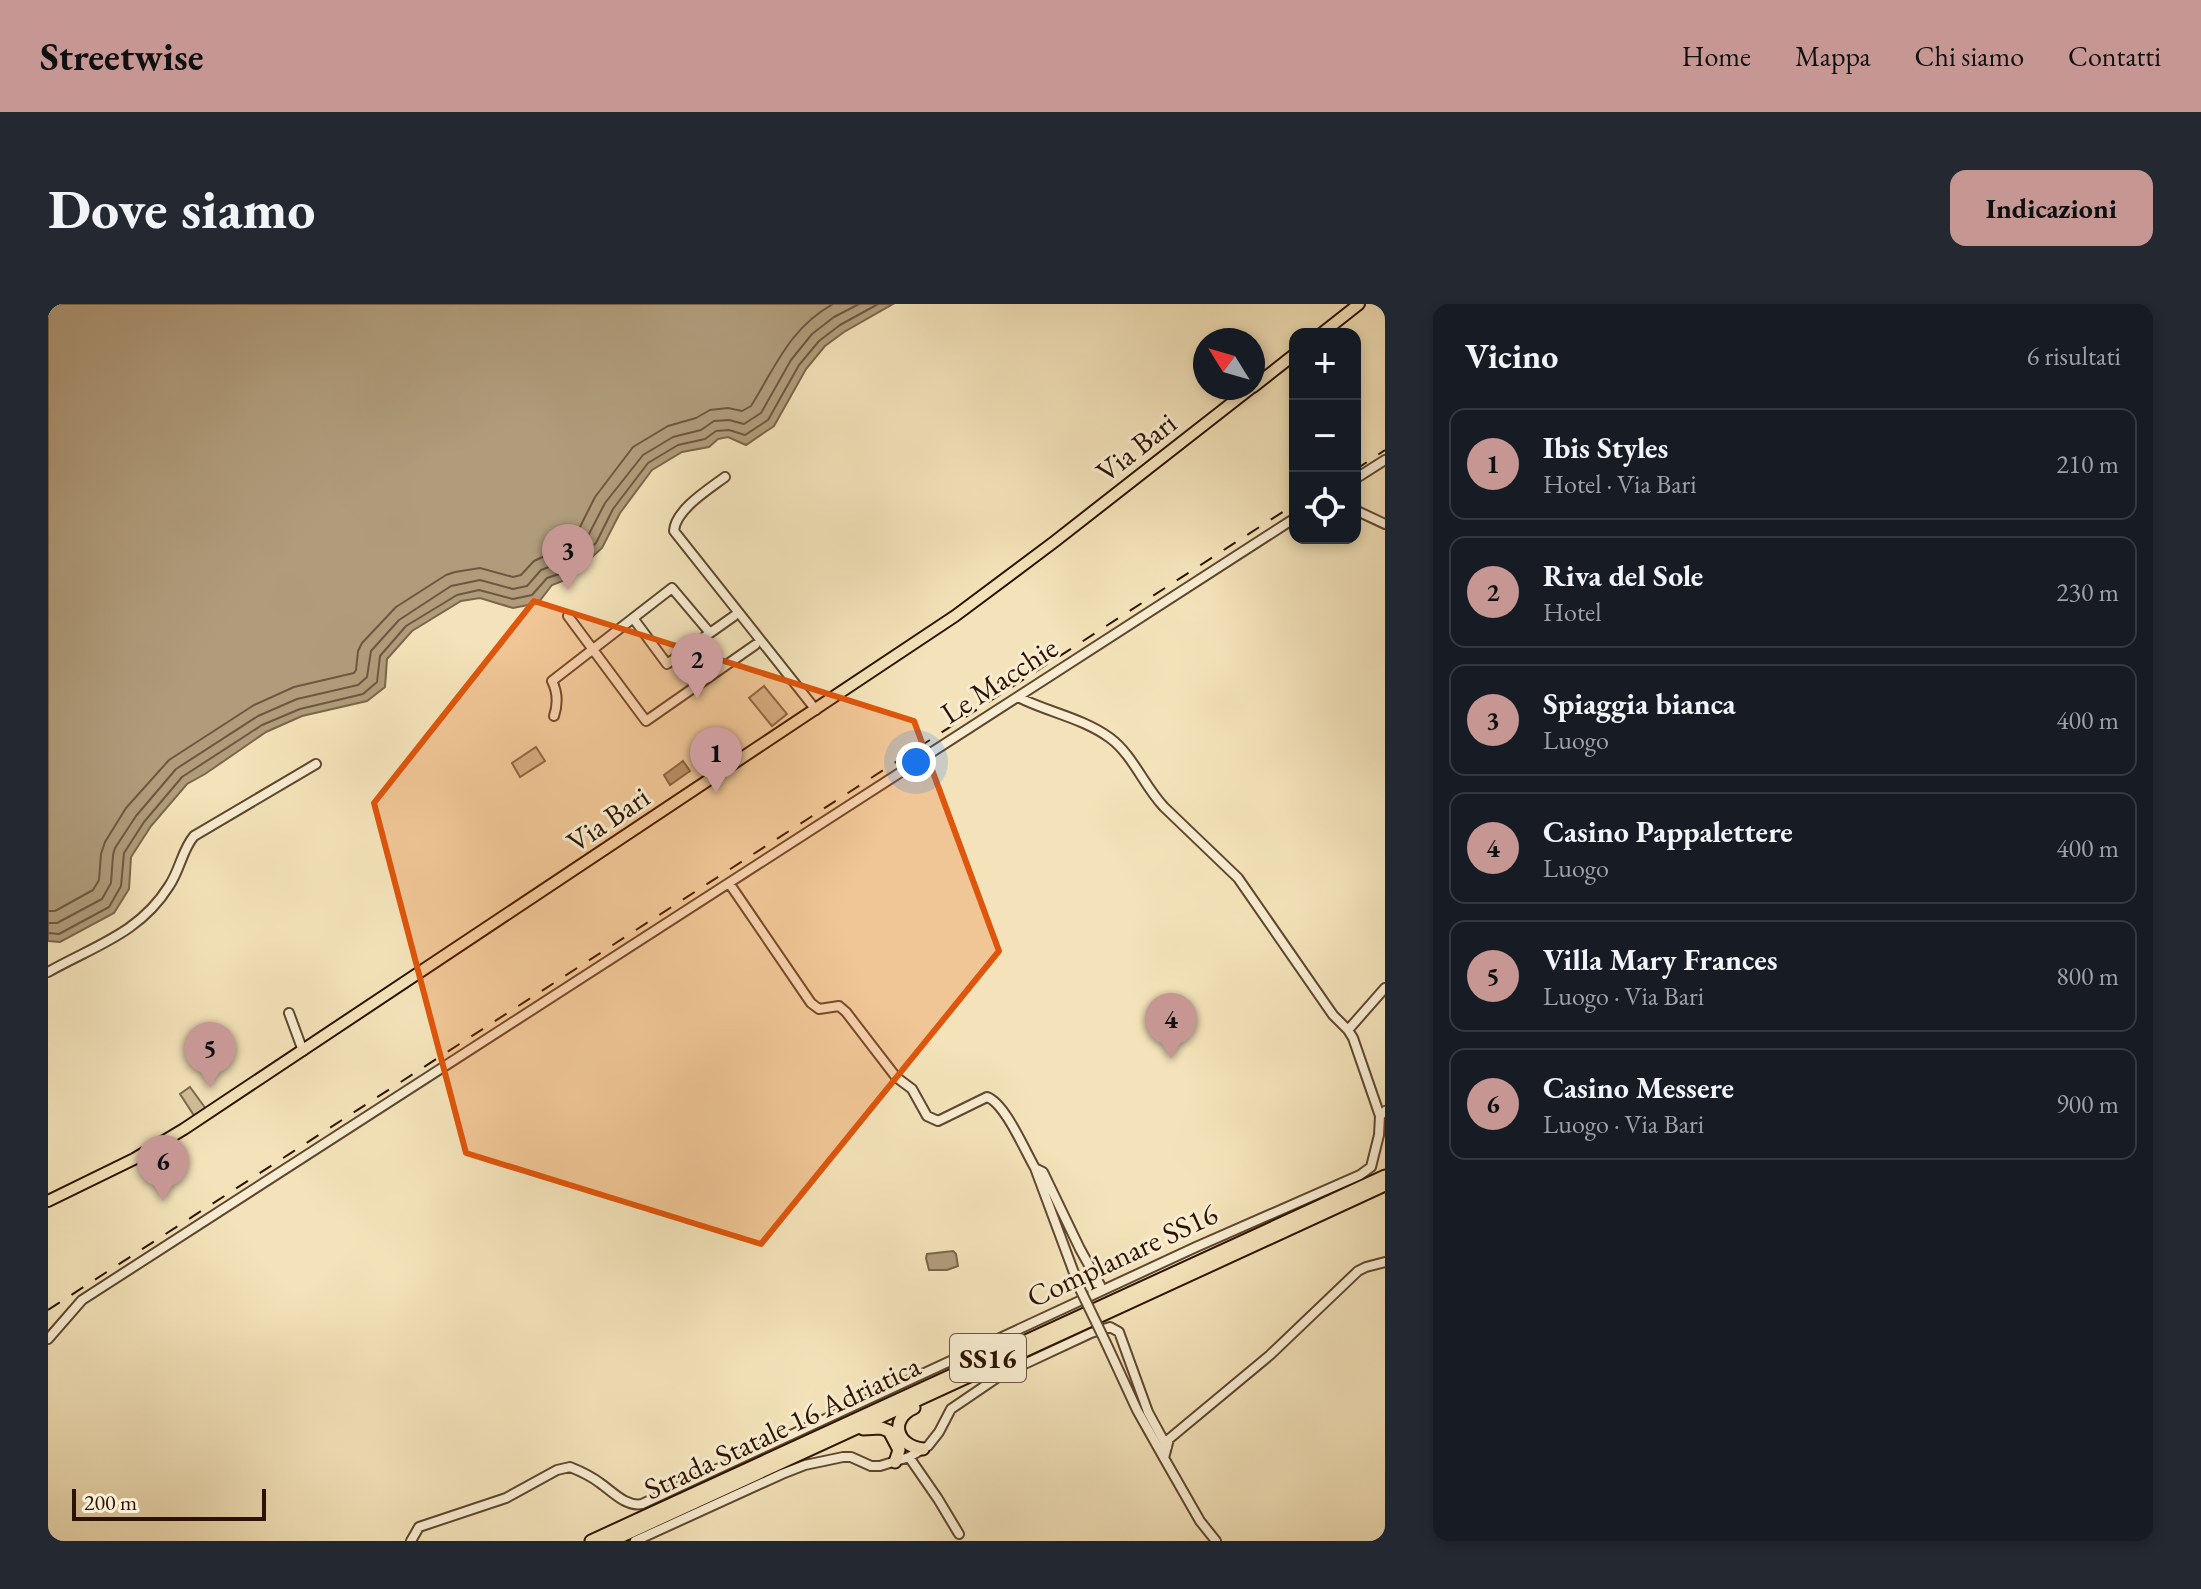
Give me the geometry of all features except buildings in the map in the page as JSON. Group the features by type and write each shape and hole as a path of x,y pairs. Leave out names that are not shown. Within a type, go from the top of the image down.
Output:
{"highway":[{"name":"Strada Statale 16 Adriatica","path":"591,1541 1385,1176"},
{"name":"Strada Statale 16 Adriatica","path":"611,1541 1385,1185"},
{"path":"903,1454 900,1421 906,1412 924,1404 931,1394"},
{"path":"851,1431 881,1428 889,1431 903,1454"},
{"path":"903,1454 923,1449"}],"main road":[{"path":"1329,328 1359,304"},
{"name":"Via Bari","path":"1265,377 1289,359"},
{"name":"Via Bari","path":"48,1201 163,1142 816,710 955,616 1235,400"}],"street":[{"path":"1361,475 1385,460"},
{"path":"725,477 694,501 674,524 674,531 816,710"},
{"path":"1361,513 1385,524"},
{"name":"Le Macchie","path":"48,1339 82,1300 1289,522"},
{"path":"554,716 556,689 552,681 672,588 710,633"},
{"path":"568,616 646,721 755,645"},
{"path":"633,618 667,664 734,616"},
{"path":"683,653 703,680"},
{"path":"1018,697 1109,737 1164,807 1238,878 1333,1015 1353,1038 1382,1113"},
{"path":"48,972 105,944 150,912 170,886 187,844 194,836 316,764"},
{"path":"729,883 811,1003 819,1009 839,1006 846,1012 896,1077 912,1089 927,1116 938,1121 987,1097 993,1098 1005,1114 1035,1168 1080,1289 1137,1410 1200,1521 1216,1541"},
{"path":"1348,1030 1385,988"},
{"path":"289,1013 303,1051"},
{"name":"Complanare SS16","path":"411,1541 419,1527 506,1498 557,1470 570,1467 588,1475 625,1501 642,1504 1097,1292 1360,1175 1371,1167 1382,1113"},
{"path":"1035,1168 1043,1172 1053,1189 1100,1285 1097,1292"},
{"path":"1164,1458 1169,1439 1179,1429 1270,1355 1358,1271 1385,1262"},
{"path":"923,1449 939,1432 951,1409 1001,1375 1110,1327 1119,1332 1142,1398 1167,1447"},
{"path":"1153,1421 1179,1429"},
{"path":"635,1541 805,1465 851,1457 871,1466 880,1466 903,1454 938,1499 959,1534"}],"highlighted area":[{"path":"534,601 914,721 999,951 761,1244 466,1153 374,803"}],"shaded area":[{"path":"764,686 787,714 772,726 749,698"},
{"path":"536,747 545,761 520,777 512,763"},
{"path":"190,1087 206,1109 195,1117 180,1094"}],"water":[{"path":"48,304 893,304 825,346 806,369 774,426 746,445 728,437 718,439 709,447 682,452 652,470 620,513 602,548 581,567 572,554 579,570 573,577 552,585 538,603 513,608 480,598 461,601 412,631 387,659 385,687 367,701 302,716 266,732 187,784 151,826 131,857 129,889 114,913 60,942 48,941"},
{"path":"683,761 690,771 670,785 664,775"},
{"path":"953,1251 958,1266 947,1270 929,1270 927,1254"}],"railway":[{"path":"1361,466 1385,450"},
{"path":"48,1310 1289,508"}],"place":[{"name":"Spiaggia bianca","path":"568,590"},
{"name":"Riva del Sole","path":"697,699"},
{"name":"Ibis Styles","path":"716,793"},
{"name":"Casino Pappalettere","path":"1171,1059"},
{"name":"Villa Mary Frances","path":"210,1088"},
{"name":"Casino Messere","path":"163,1201"}]}
